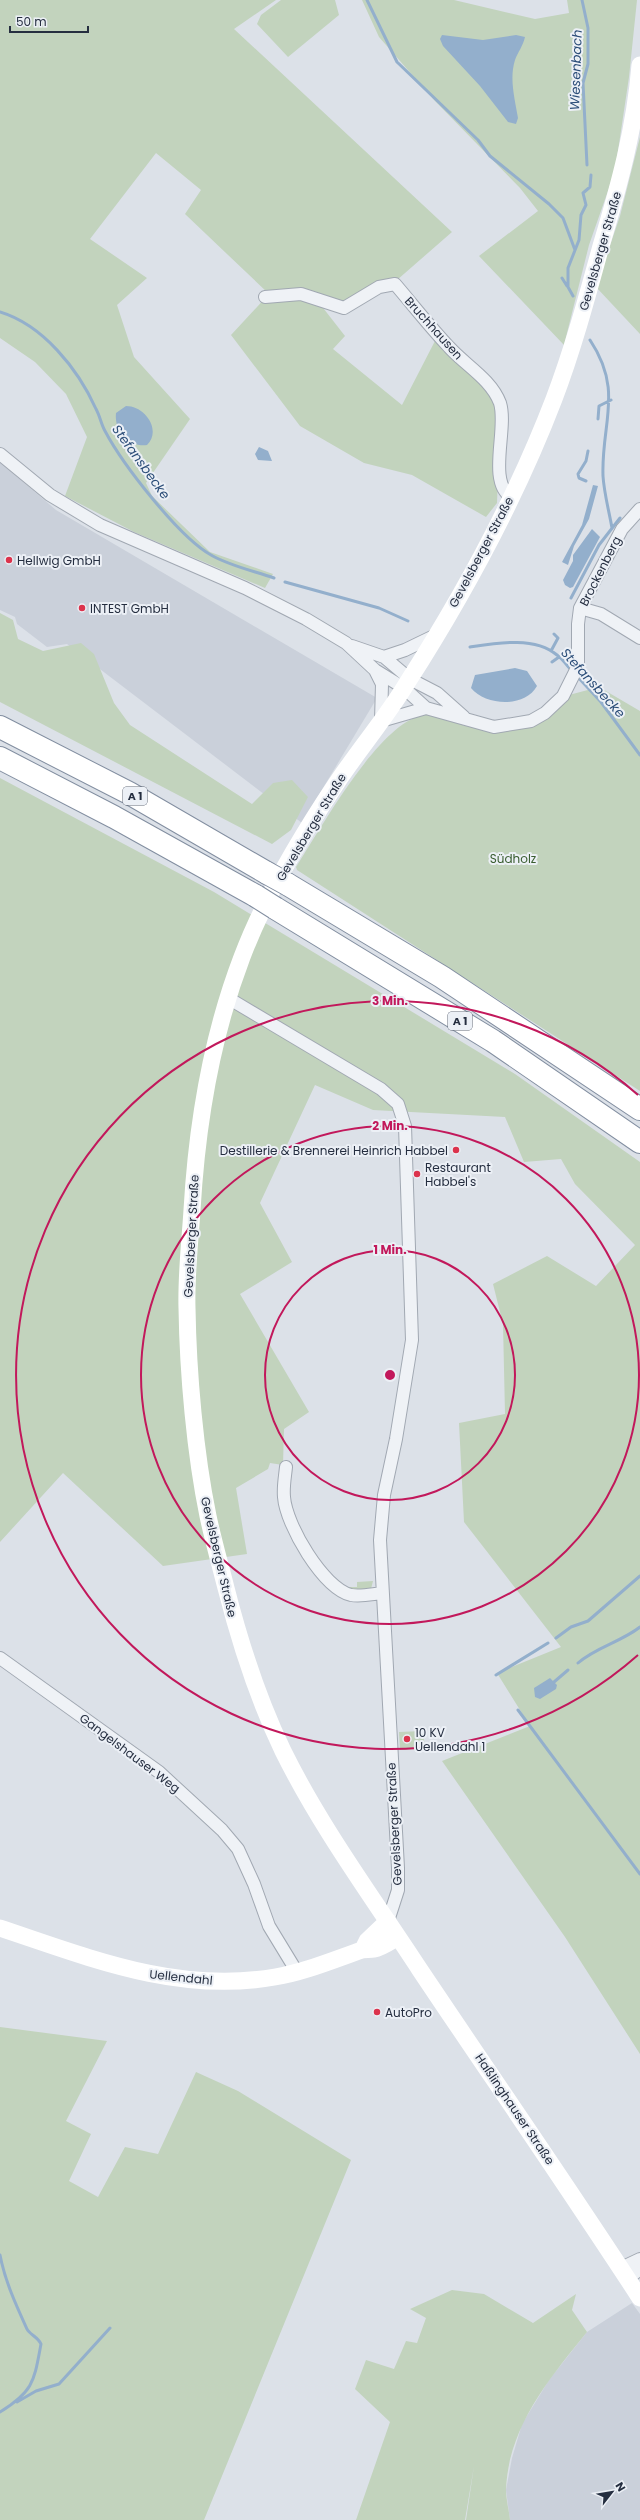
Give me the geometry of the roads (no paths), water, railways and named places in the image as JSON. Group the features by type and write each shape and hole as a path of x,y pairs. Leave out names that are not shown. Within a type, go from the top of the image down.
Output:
{"highway":[{"name":"A 1","path":"0,727 129,793 288,884 442,977 640,1110"},
{"name":"A 1","path":"0,758 114,817 256,896 493,1041 640,1142"}],"main road":[{"name":"Gevelsberger Straße","path":"388,1921 306,1794 277,1738 251,1674 235,1621 207,1514 195,1424 186,1306 200,1116 206,1081 228,998 260,915 284,869 335,785 407,684 436,635 476,564 510,497 554,397 589,289 629,146 640,65"},
{"name":"Haßlinghauser Straße","path":"388,1921 630,2272 640,2298"},
{"path":"364,1949 367,1941 388,1921"},
{"name":"Uellendahl","path":"0,1928 65,1951 157,1976 191,1981 252,1980 297,1972 337,1960 364,1949 377,1948 398,1937"}],"street":[{"name":"Bruchhausen","path":"264,297 301,294 344,308 379,287 395,284 449,348 493,389 500,404 502,424 499,478 505,493 510,497"},
{"path":"0,454 50,495 100,525 266,597 346,644 375,670 407,684"},
{"name":"Brockenberg","path":"407,684 426,708 494,727 531,721 556,704 572,680 578,666 578,624 580,608 622,529 640,509"},
{"path":"580,608 601,614 640,638"},
{"path":"384,656 405,650 436,635"},
{"path":"346,644 384,656 407,684"},
{"path":"375,670 382,684 381,721 426,708"},
{"name":"Brockenberg","path":"407,684 437,693 465,718"},
{"name":"Gevelsberger Straße","path":"228,998 380,1089 398,1104 405,1126 412,1340 396,1440 384,1495 380,1540 398,1868 398,1890 388,1921"},
{"path":"286,1467 284,1498 288,1513 296,1533 318,1568 334,1585 351,1595 382,1593"},
{"name":"Gangelshauser Weg","path":"0,1658 159,1772 222,1830 238,1849 272,1931 297,1972"},
{"path":"630,2272 640,2259"}],"water":[{"path":"442,35 483,40 516,35 525,37 513,67 513,89 518,118 516,124 508,122 480,86 443,46 440,39"},
{"path":"126,406 139,410 145,414 149,420 153,433 147,445 134,444 120,432 117,426 116,413"},
{"path":"259,447 268,451 272,461 258,460 255,454"},
{"path":"593,485 598,486 589,519 574,546 568,565 562,562 582,525"},
{"path":"592,529 600,537 573,587 570,588 565,585 563,580 573,561 573,555"},
{"path":"515,668 527,671 537,686 524,698 515,701 495,701 478,694 471,688 475,675"},
{"path":"550,1678 557,1685 556,1689 540,1699 535,1697 534,1688"}],"waterway":[{"path":"367,0 397,62 478,140 490,156 549,204 563,218 575,250"},
{"name":"Wiesenbach","path":"582,0 588,28 588,64 583,83 587,165"},
{"name":"Wiesenbach","path":"573,296 568,287 568,268 579,240 581,215 586,205 583,193 590,187 591,175"},
{"name":"Wiesenbach","path":"562,278 567,286"},
{"name":"Stefansbecke","path":"0,312 16,318 31,327 45,338 69,364 88,394 102,426 113,445 153,499 183,533 198,546 218,559 274,578"},
{"path":"590,340 600,358 606,375 609,391 603,457 603,476 605,495 612,528"},
{"path":"598,419 599,406 611,400"},
{"path":"586,481 579,478 578,474 586,461 588,451"},
{"path":"571,598 599,545 620,518"},
{"name":"Stefansbecke","path":"285,582 379,608 408,621"},
{"path":"551,651 558,638 554,634"},
{"name":"Stefansbecke","path":"470,647 515,642 538,645 548,649 559,657 572,671"},
{"path":"552,662 559,657"},
{"name":"Stefansbecke","path":"576,675 601,702 640,755"},
{"path":"556,1638 571,1627 588,1621 640,1576"},
{"path":"578,1663 585,1657 625,1637 640,1627"},
{"path":"496,1675 548,1643"},
{"path":"554,1682 568,1670"},
{"path":"518,1710 640,1874"},
{"path":"0,2255 8,2284 27,2329 38,2339 41,2344 31,2384 20,2398 0,2412"},
{"path":"17,2402 36,2391 59,2384 110,2328"}],"place":[{"name":"Hellwig GmbH","path":"9,560"},
{"name":"INTEST GmbH","path":"82,608"},
{"name":"Destillerie & Brennerei Heinrich Habbel","path":"456,1150"},
{"name":"Restaurant Habbel's","path":"417,1174"},
{"name":"10 KV Uellendahl 1","path":"407,1739"},
{"name":"AutoPro","path":"377,2012"}],"park label":[{"name":"Südholz","path":"513,858"}]}
